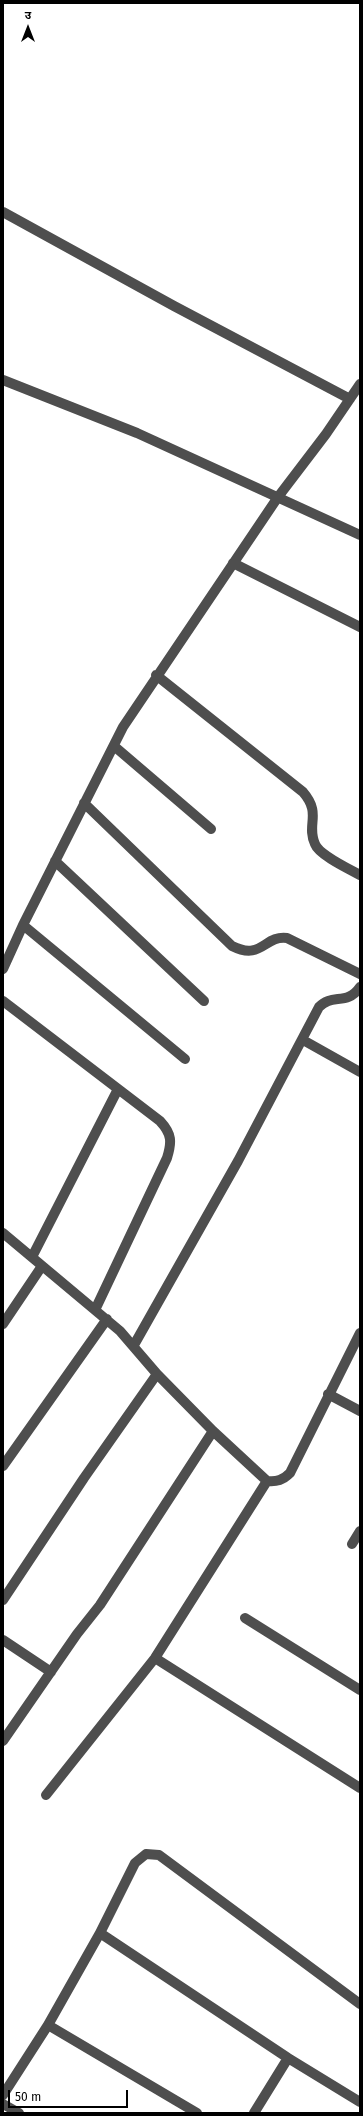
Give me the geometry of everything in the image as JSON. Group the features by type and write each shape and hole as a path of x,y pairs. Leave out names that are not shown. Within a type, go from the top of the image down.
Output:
{"street":[{"path":"3,212 174,306 350,399"},
{"path":"3,380 136,433 360,535"},
{"path":"3,969 23,925 123,727 156,675 204,608 278,497 360,384"},
{"path":"233,563 360,627"},
{"path":"156,675 303,792 312,805 314,815 313,836 318,849 360,876"},
{"path":"114,746 211,829"},
{"path":"84,803 232,946 240,950 251,952 277,938 287,938 360,974"},
{"path":"55,861 204,1001"},
{"path":"23,925 185,1059"},
{"path":"134,1345 238,1161 323,1003 350,998 360,987"},
{"path":"3,1001 160,1122 168,1130 172,1139 171,1146 95,1310"},
{"path":"302,1040 360,1072"},
{"path":"32,1258 118,1090"},
{"path":"3,1233 107,1319 134,1345 157,1374 213,1431 267,1481 275,1482 284,1479 290,1473 328,1394 360,1333"},
{"path":"3,1324 42,1266"},
{"path":"3,1466 107,1319"},
{"path":"3,1600 157,1374"},
{"path":"328,1394 360,1412"},
{"path":"3,1741 77,1634 100,1605 213,1431"},
{"path":"46,1795 154,1658 267,1481"},
{"path":"352,1544 360,1531"},
{"path":"245,1618 360,1690"},
{"path":"3,1640 51,1672"},
{"path":"154,1658 360,1788"},
{"path":"3,2095 48,2025 100,1932 135,1863 146,1854 159,1855 360,2004"},
{"path":"100,1932 288,2058 360,2102"},
{"path":"48,2025 197,2113"},
{"path":"254,2113 288,2058"},
{"path":"3,2104 19,2113"}]}
